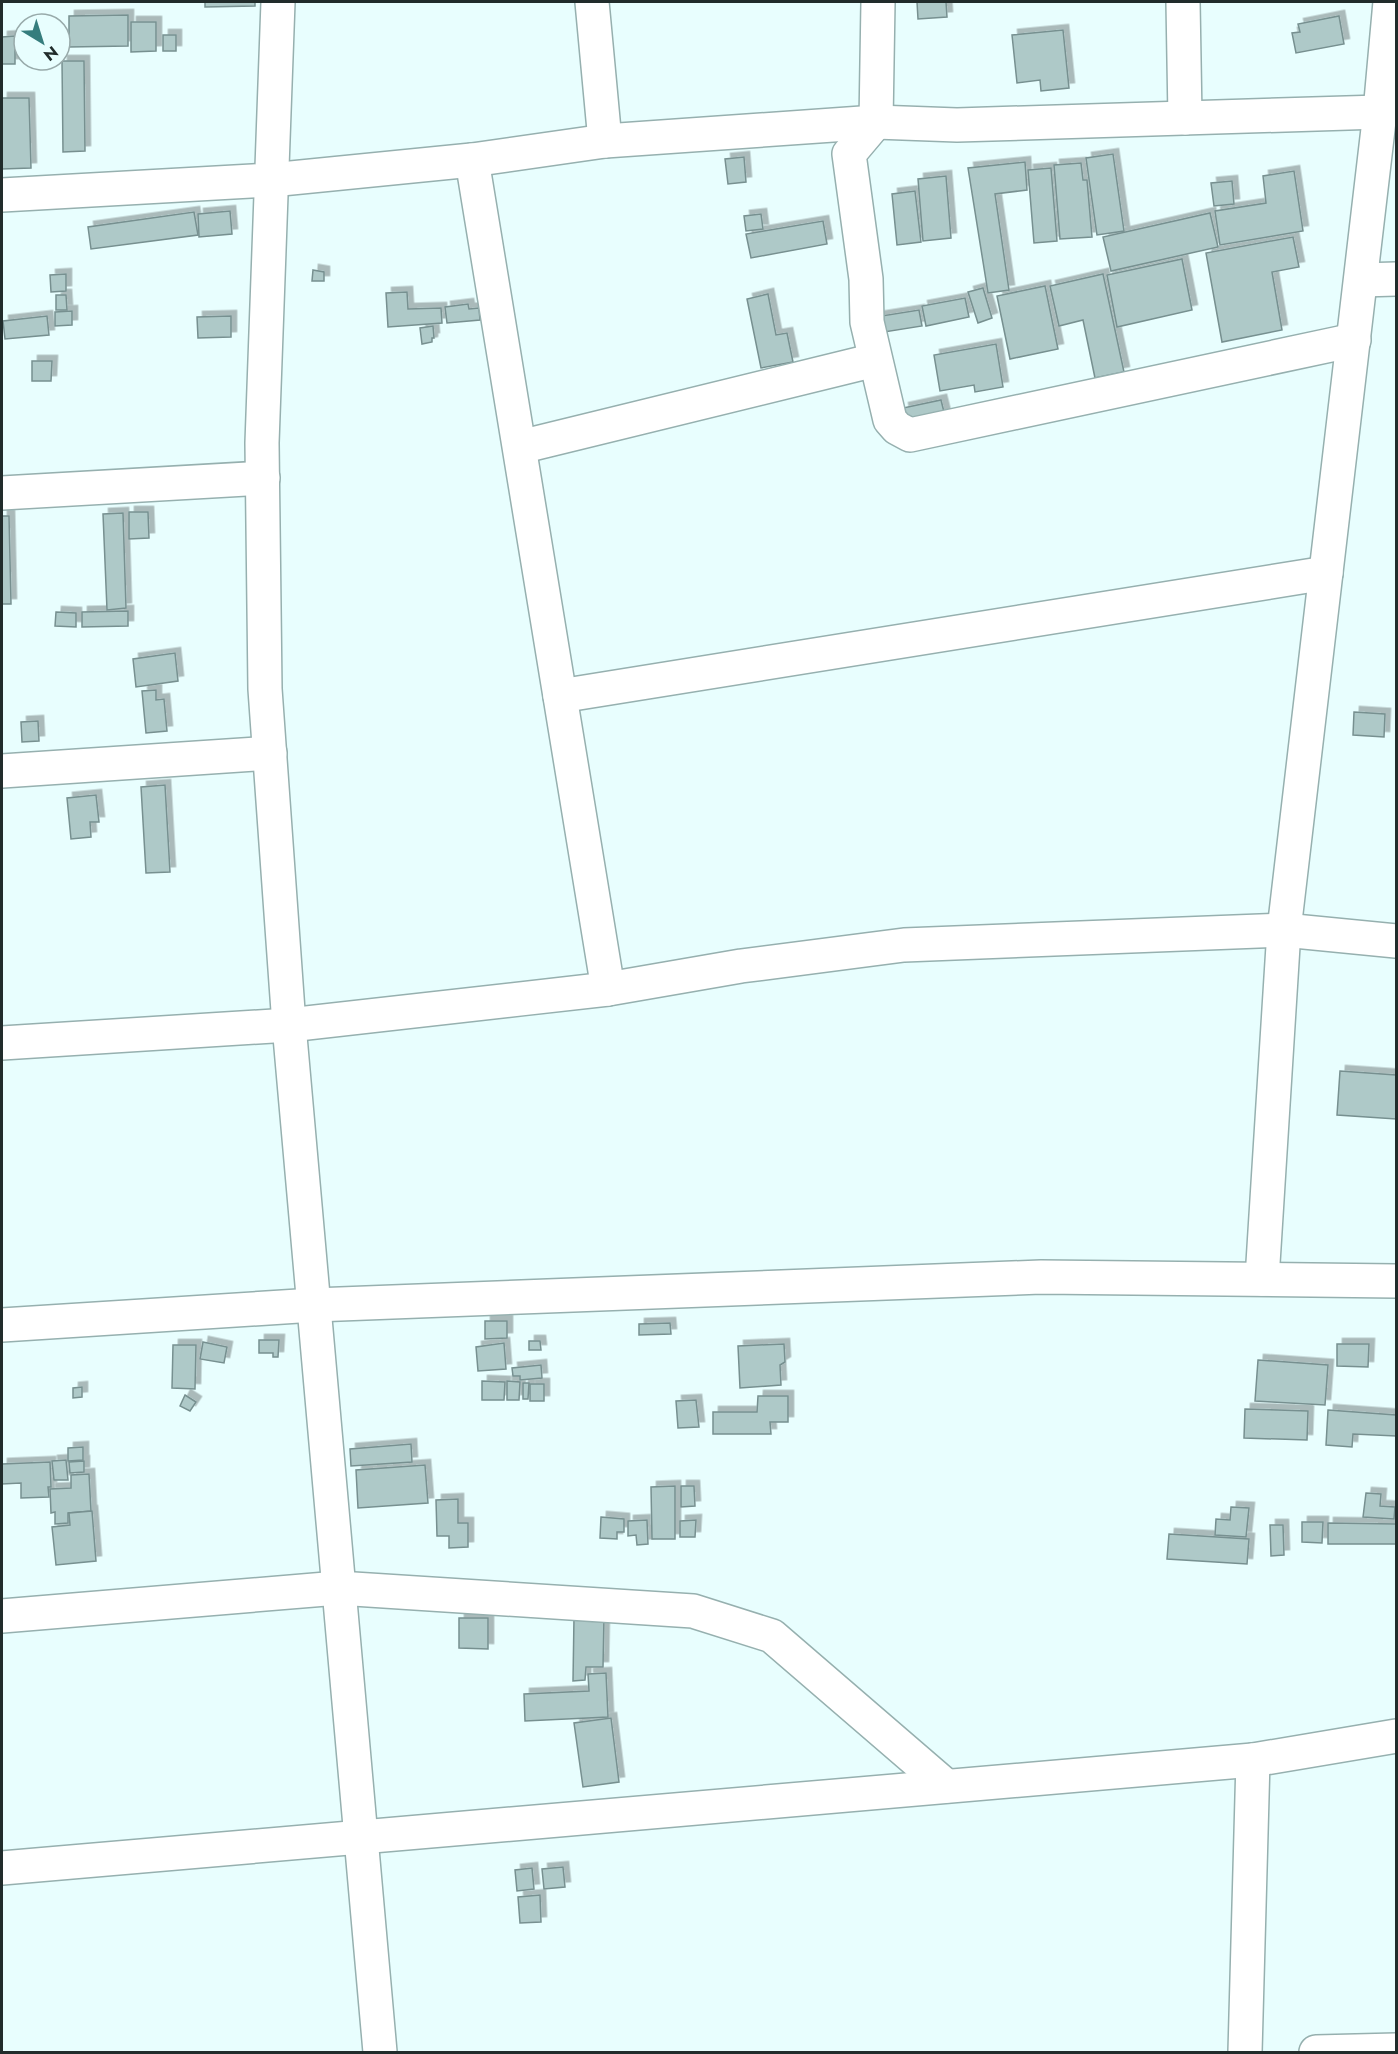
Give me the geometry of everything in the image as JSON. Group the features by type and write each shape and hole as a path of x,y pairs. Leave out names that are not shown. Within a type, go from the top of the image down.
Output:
{"street":[{"path":"278,2 262,443 265,689 289,1025 380,2052"},
{"path":"592,2 605,141"},
{"path":"878,2 876,122 849,154 866,279 867,322 890,420 897,428 910,435 1354,340"},
{"path":"1183,2 1185,118"},
{"path":"1262,1279 1284,930 1361,280 1390,2"},
{"path":"2,195 271,180 472,160 605,141 876,122 957,124 1380,112"},
{"path":"472,160 608,988"},
{"path":"1361,280 1396,279"},
{"path":"520,447 875,360"},
{"path":"2,493 262,478"},
{"path":"560,696 1326,573"},
{"path":"2,771 270,753"},
{"path":"2,1042 289,1025 608,988 741,966 904,945 1284,930 1396,941"},
{"path":"2,1325 314,1305 1041,1277 1396,1281"},
{"path":"2,1616 338,1588 693,1611 772,1636 946,1786"},
{"path":"2,1868 1253,1760 1396,1736"},
{"path":"1245,2052 1253,1760"},
{"path":"1316,2052 1396,2050"}],"building":[{"path":"205,2 255,2 255,6 205,7"},
{"path":"917,2 946,2 947,17 918,19"},
{"path":"128,15 128,46 72,47 72,16"},
{"path":"1339,16 1344,44 1296,53 1292,33 1300,32 1298,24"},
{"path":"131,22 156,22 156,51 131,52"},
{"path":"1063,30 1069,88 1041,91 1040,80 1017,83 1012,35"},
{"path":"163,35 176,35 176,51 163,51"},
{"path":"12,36 12,64 2,64 2,37"},
{"path":"72,61 84,61 85,151 63,152 62,72 72,72"},
{"path":"2,98 29,98 31,168 2,169"},
{"path":"1113,154 1124,231 1097,235 1086,158"},
{"path":"744,157 746,182 728,184 725,159"},
{"path":"1025,162 1027,190 995,194 1009,290 988,293 968,168"},
{"path":"1081,163 1083,180 1087,180 1092,237 1060,239 1054,165"},
{"path":"1051,168 1057,241 1034,243 1028,170"},
{"path":"1294,171 1303,231 1220,245 1215,211 1266,203 1263,176"},
{"path":"946,176 951,238 923,241 918,179"},
{"path":"1232,181 1234,204 1214,206 1211,183"},
{"path":"915,191 921,242 897,245 892,194"},
{"path":"230,211 232,234 199,237 198,214"},
{"path":"194,212 198,235 91,249 88,227"},
{"path":"1210,213 1218,247 1111,271 1103,237"},
{"path":"761,214 763,229 746,231 744,216"},
{"path":"823,221 827,244 751,258 746,234"},
{"path":"1293,237 1299,267 1272,272 1282,330 1222,342 1206,253"},
{"path":"1182,259 1192,310 1117,327 1107,275"},
{"path":"313,270 324,272 324,281 312,281"},
{"path":"66,274 66,291 51,292 50,275"},
{"path":"1103,274 1124,372 1095,378 1083,320 1059,326 1050,286"},
{"path":"1045,286 1058,349 1010,359 997,296"},
{"path":"983,288 992,318 978,323 968,292"},
{"path":"407,292 408,309 441,308 442,323 388,327 386,293"},
{"path":"768,294 776,335 787,333 793,362 761,368 747,299"},
{"path":"56,295 66,295 67,310 56,310"},
{"path":"965,298 969,317 926,326 922,306"},
{"path":"468,304 469,309 479,308 480,320 447,323 445,307"},
{"path":"919,310 922,326 878,333 875,317"},
{"path":"72,311 72,325 55,326 55,312"},
{"path":"47,316 49,335 5,339 3,321"},
{"path":"231,316 231,337 198,338 197,317"},
{"path":"433,326 432,342 422,344 420,328"},
{"path":"996,344 1003,387 975,392 974,385 940,391 934,355"},
{"path":"32,361 52,361 51,381 32,381"},
{"path":"941,400 945,416 906,425 903,408"},
{"path":"129,512 148,512 149,538 129,539"},
{"path":"123,513 126,608 107,610 103,514"},
{"path":"2,516 9,516 11,604 2,604"},
{"path":"128,611 128,626 82,627 82,612"},
{"path":"56,612 76,613 76,627 55,626"},
{"path":"175,653 178,681 136,687 133,659"},
{"path":"156,690 156,700 164,699 167,731 146,733 142,691"},
{"path":"1354,712 1385,714 1384,737 1353,735"},
{"path":"38,721 39,741 22,742 21,722"},
{"path":"165,785 170,872 146,873 141,787"},
{"path":"96,795 99,822 90,822 91,837 71,839 67,798"},
{"path":"1340,1071 1396,1075 1396,1119 1337,1115"},
{"path":"485,1321 507,1321 507,1338 485,1339"},
{"path":"670,1323 671,1334 639,1335 639,1324"},
{"path":"259,1340 279,1340 278,1357 273,1357 273,1353 259,1353"},
{"path":"529,1341 540,1341 541,1350 529,1350"},
{"path":"203,1342 227,1347 224,1363 200,1359"},
{"path":"504,1343 506,1369 478,1371 476,1347"},
{"path":"784,1344 785,1362 780,1365 781,1385 740,1388 738,1346"},
{"path":"1337,1344 1369,1344 1368,1367 1337,1366"},
{"path":"173,1345 196,1345 195,1389 172,1388"},
{"path":"1258,1360 1328,1365 1325,1405 1255,1401"},
{"path":"541,1365 542,1378 520,1380 520,1376 513,1376 512,1368"},
{"path":"482,1381 505,1382 504,1400 482,1400"},
{"path":"507,1381 520,1382 519,1400 507,1400"},
{"path":"523,1383 529,1383 528,1399 523,1399"},
{"path":"530,1384 544,1384 544,1401 530,1401"},
{"path":"82,1387 82,1397 73,1398 73,1388"},
{"path":"185,1395 196,1402 190,1411 180,1406"},
{"path":"758,1396 788,1396 788,1422 770,1422 771,1434 713,1434 713,1412 757,1412"},
{"path":"696,1400 699,1427 678,1428 676,1401"},
{"path":"1245,1409 1308,1411 1307,1440 1244,1438"},
{"path":"1328,1410 1396,1415 1396,1436 1353,1434 1352,1447 1326,1445"},
{"path":"411,1444 412,1462 351,1466 350,1449"},
{"path":"83,1447 83,1460 68,1461 68,1448"},
{"path":"66,1460 68,1480 54,1480 52,1461"},
{"path":"84,1461 84,1472 70,1473 69,1462"},
{"path":"50,1462 49,1497 21,1498 21,1483 2,1484 2,1464"},
{"path":"425,1465 428,1503 358,1508 356,1470"},
{"path":"89,1474 91,1511 68,1513 68,1523 55,1524 55,1512 51,1513 50,1489 71,1488 71,1475"},
{"path":"675,1486 675,1539 652,1539 651,1487"},
{"path":"681,1486 694,1486 695,1506 681,1507"},
{"path":"1366,1493 1381,1494 1380,1506 1395,1507 1394,1519 1363,1517"},
{"path":"458,1499 458,1523 468,1523 468,1547 449,1548 449,1536 437,1536 436,1500"},
{"path":"1231,1507 1249,1508 1246,1537 1215,1535 1216,1519 1230,1520"},
{"path":"92,1511 96,1561 56,1565 52,1527 70,1525 69,1513"},
{"path":"601,1517 624,1519 624,1532 617,1532 617,1539 600,1538"},
{"path":"647,1520 648,1544 637,1545 636,1535 628,1536 628,1521"},
{"path":"696,1520 695,1537 680,1537 680,1521"},
{"path":"1302,1522 1323,1522 1322,1543 1302,1542"},
{"path":"1328,1523 1396,1524 1396,1544 1328,1544"},
{"path":"1270,1525 1283,1525 1284,1555 1271,1556"},
{"path":"1169,1534 1249,1539 1247,1564 1167,1559"},
{"path":"574,1617 604,1617 603,1667 586,1667 585,1680 573,1681"},
{"path":"459,1618 488,1618 488,1649 459,1648"},
{"path":"606,1673 608,1717 525,1721 524,1694 589,1691 588,1674"},
{"path":"611,1718 619,1782 583,1787 574,1723"},
{"path":"563,1867 565,1887 544,1889 542,1869"},
{"path":"532,1868 534,1889 517,1891 515,1870"},
{"path":"540,1895 541,1922 520,1923 518,1897"}]}
